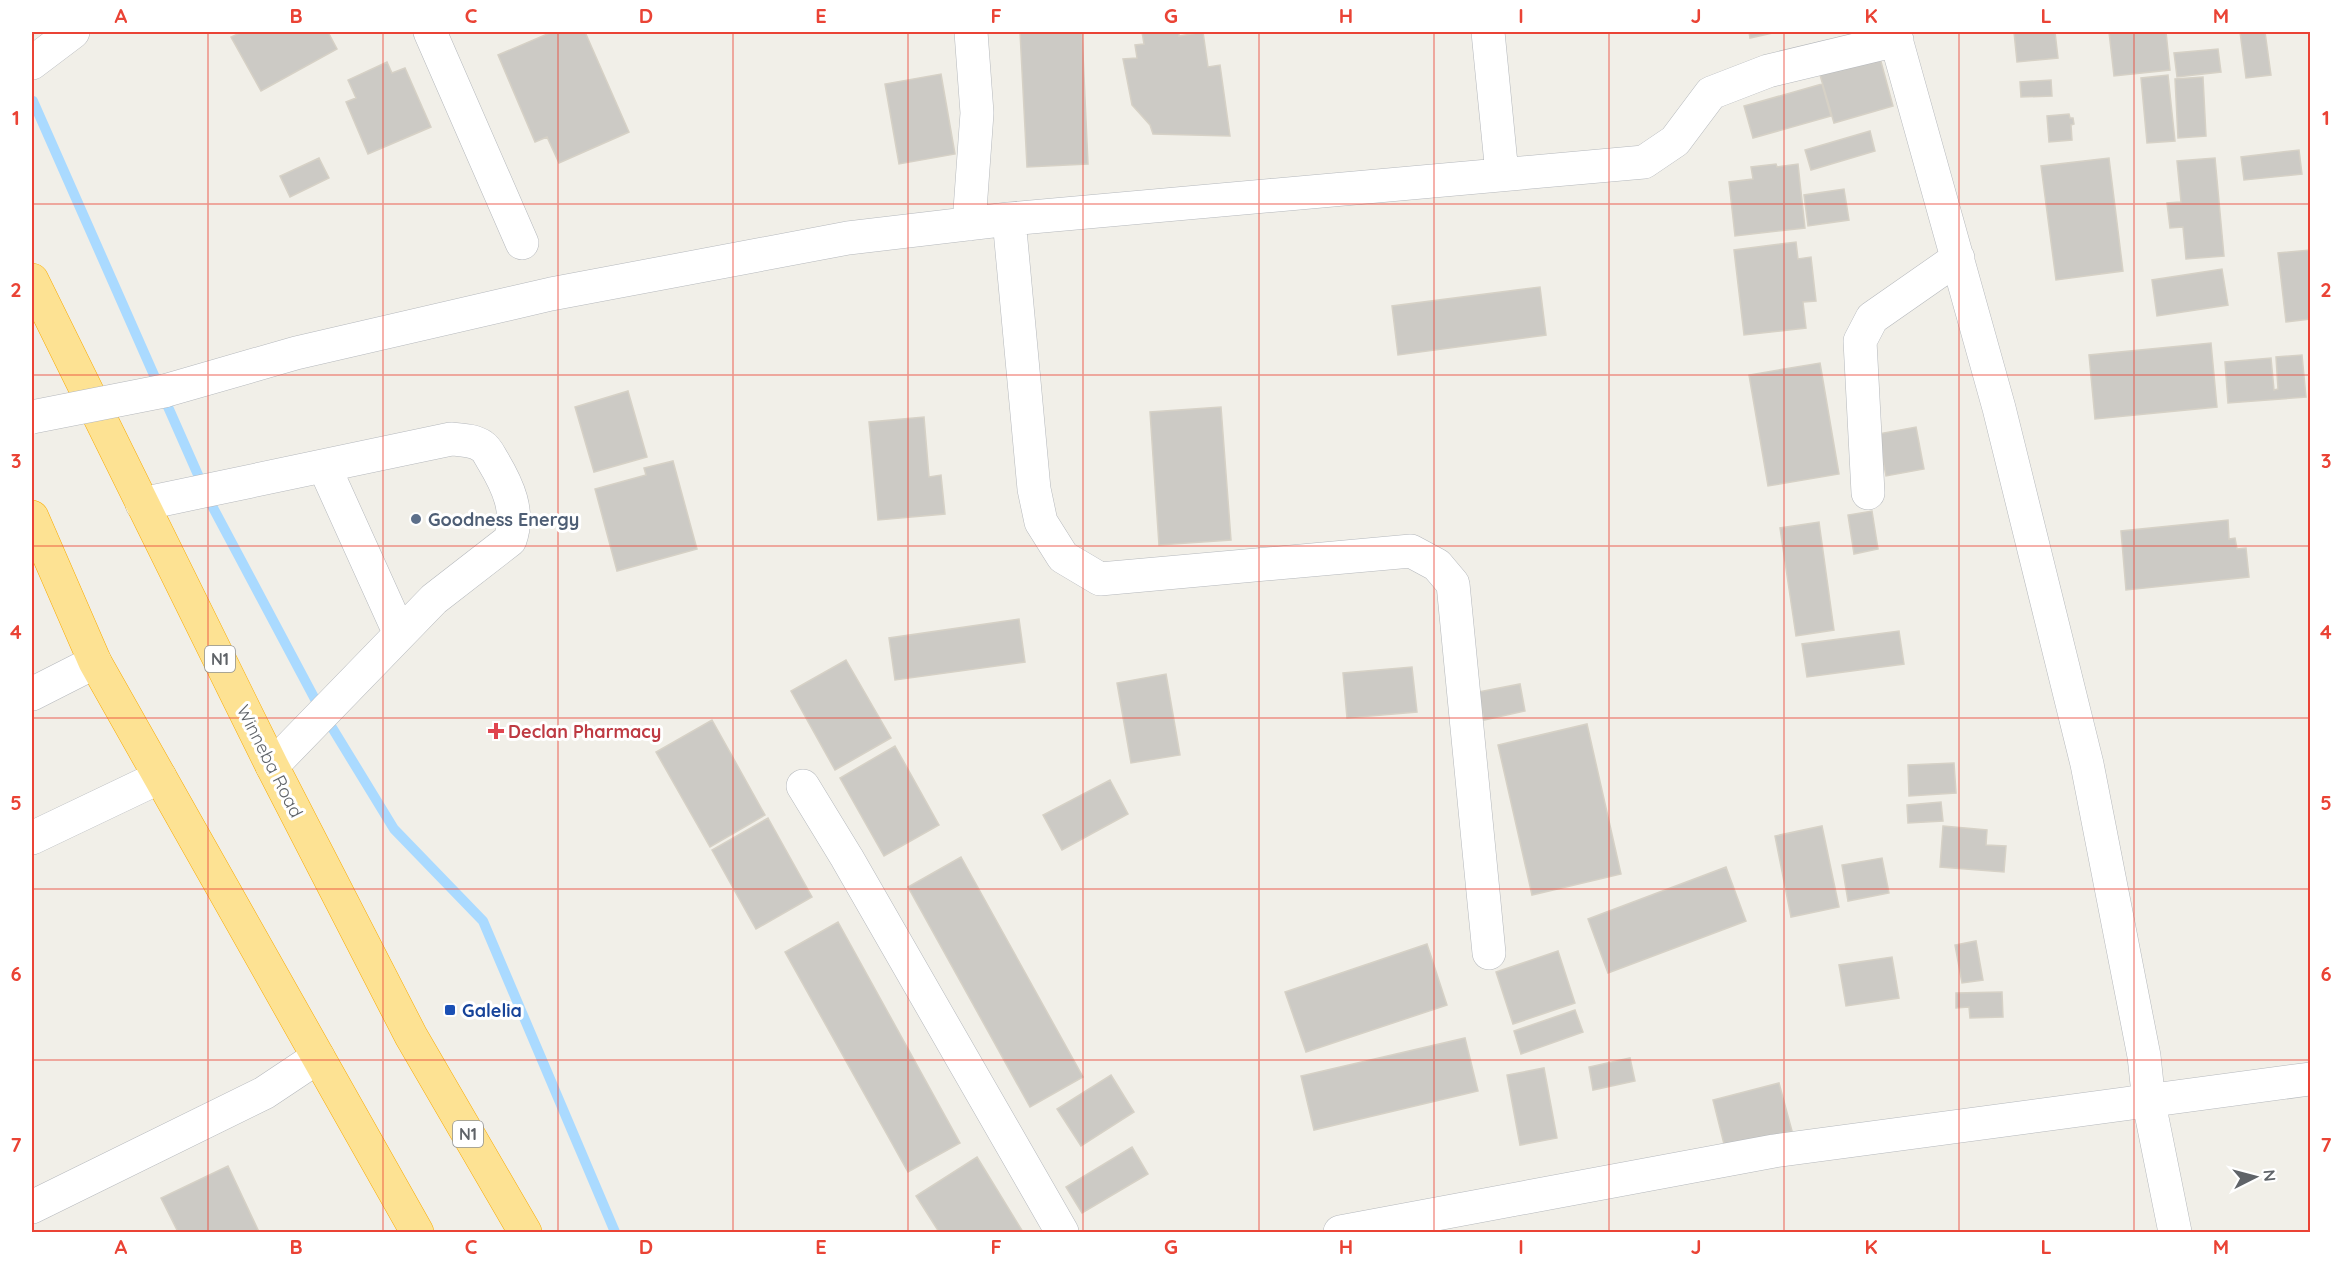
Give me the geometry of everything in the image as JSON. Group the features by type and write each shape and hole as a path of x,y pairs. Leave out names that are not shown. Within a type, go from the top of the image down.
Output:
{"highway":[{"name":"Winneba Road","path":"32,280 272,766 411,1036 525,1233"},
{"path":"32,517 95,662 417,1233"}],"street":[{"path":"32,63 73,32"},
{"path":"430,32 522,243"},
{"path":"969,224 977,113 971,32"},
{"path":"1488,32 1502,174"},
{"path":"32,417 164,391 296,353 551,294 848,238 1008,219 1644,162 1675,141 1711,93 1768,71 1896,36 1999,408 2087,764 2144,1056 2149,1103 2175,1233"},
{"path":"1008,219 1034,489 1041,522 1063,557 1100,579 1411,551 1437,565 1453,584 1488,953"},
{"path":"1868,494 1860,341 1872,318 1958,258"},
{"path":"142,504 422,443 451,439 471,441 484,447 505,482 514,514 514,527 510,540 434,599 399,632 272,766"},
{"path":"324,466 399,632"},
{"path":"32,694 95,662"},
{"path":"32,837 160,777"},
{"path":"803,786 847,858 1062,1233"},
{"path":"32,1207 264,1093 318,1057"},
{"path":"1340,1233 1774,1151 2149,1103 2310,1079"}],"building":[{"path":"242,32 328,32 337,49 261,91 231,37"},
{"path":"552,32 585,32 629,132 559,163 547,137 535,142 498,55"},
{"path":"1020,32 1082,32 1088,164 1027,167"},
{"path":"1142,32 1179,32 1179,36 1203,32 1208,67 1220,65 1230,136 1153,134 1150,125 1132,105 1123,59 1137,58 1135,45 1144,44"},
{"path":"1749,32 1777,32 1750,38"},
{"path":"2014,32 2055,32 2058,58 2017,62"},
{"path":"2109,32 2166,32 2170,70 2114,76"},
{"path":"2240,32 2265,32 2271,75 2246,78"},
{"path":"2218,49 2221,72 2177,77 2174,53"},
{"path":"1880,58 1893,106 1834,123 1820,75"},
{"path":"387,62 392,73 405,68 431,127 368,154 346,102 356,98 348,80"},
{"path":"941,74 955,154 899,164 885,84"},
{"path":"2168,75 2175,141 2147,143 2141,78"},
{"path":"2203,77 2206,136 2178,138 2175,79"},
{"path":"2051,80 2052,96 2021,97 2020,82"},
{"path":"1822,84 1831,116 1753,138 1744,106"},
{"path":"2069,114 2074,124 2071,125 2072,140 2049,142 2047,116"},
{"path":"1870,131 1875,151 1811,170 1805,150"},
{"path":"2299,150 2302,174 2244,180 2241,157"},
{"path":"319,158 329,178 290,197 280,176"},
{"path":"2109,158 2123,271 2056,280 2041,166"},
{"path":"2215,158 2224,256 2186,259 2183,227 2170,228 2167,203 2181,202 2177,161"},
{"path":"1776,164 1777,167 1798,164 1805,228 1735,236 1729,182 1753,179 1751,167"},
{"path":"1844,189 1849,220 1808,226 1804,195"},
{"path":"1796,242 1798,259 1811,257 1816,301 1803,302 1806,328 1744,335 1734,250"},
{"path":"2310,250 2310,319 2286,322 2278,253"},
{"path":"2222,269 2228,305 2157,316 2152,280"},
{"path":"1540,287 1546,335 1398,355 1392,306"},
{"path":"2211,343 2217,407 2095,419 2089,355"},
{"path":"2302,355 2306,397 2228,403 2225,362 2271,358 2274,390 2278,389 2276,357"},
{"path":"1820,363 1839,474 1768,486 1749,375"},
{"path":"628,391 647,457 594,472 575,407"},
{"path":"1221,407 1231,540 1159,545 1150,412"},
{"path":"924,417 929,477 941,475 945,514 878,520 869,422"},
{"path":"1916,427 1924,469 1886,476 1878,434"},
{"path":"673,461 697,549 617,571 595,489 646,475 644,468"},
{"path":"1872,511 1878,549 1854,554 1848,515"},
{"path":"2228,520 2229,539 2235,538 2237,549 2246,548 2249,577 2126,590 2121,531"},
{"path":"1819,522 1834,630 1796,636 1780,528"},
{"path":"1019,619 1025,662 895,680 889,638"},
{"path":"1899,631 1904,664 1807,677 1802,644"},
{"path":"846,660 891,738 835,770 791,691"},
{"path":"1412,667 1417,712 1347,718 1343,673"},
{"path":"1166,674 1180,755 1131,763 1117,683"},
{"path":"1520,684 1525,711 1484,720 1478,692"},
{"path":"712,720 765,815 710,847 656,752"},
{"path":"1587,724 1621,874 1532,895 1498,745"},
{"path":"895,746 939,825 884,856 840,778"},
{"path":"1954,763 1956,793 1909,796 1908,765"},
{"path":"1110,780 1128,814 1062,850 1043,815"},
{"path":"1941,802 1943,821 1908,823 1907,805"},
{"path":"768,818 812,897 756,929 712,850"},
{"path":"1822,826 1839,907 1791,917 1775,836"},
{"path":"1943,826 1987,830 1986,845 2006,846 2004,872 1940,867"},
{"path":"961,857 1083,1077 1030,1107 908,887"},
{"path":"1882,858 1889,893 1848,901 1842,865"},
{"path":"1726,867 1746,921 1608,973 1588,919"},
{"path":"838,922 960,1143 908,1172 785,952"},
{"path":"1976,941 1983,980 1962,983 1955,945"},
{"path":"1427,944 1447,1005 1306,1052 1285,992"},
{"path":"1558,951 1575,1003 1513,1024 1496,972"},
{"path":"1892,957 1899,998 1846,1006 1839,965"},
{"path":"2002,992 2003,1017 1970,1018 1969,1007 1956,1008 1956,993"},
{"path":"1575,1010 1583,1032 1521,1054 1514,1031"},
{"path":"1465,1038 1478,1091 1314,1130 1301,1076"},
{"path":"1630,1058 1635,1081 1593,1090 1589,1067"},
{"path":"1544,1068 1557,1138 1520,1145 1507,1075"},
{"path":"1111,1075 1134,1112 1081,1146 1057,1109"},
{"path":"1779,1083 1792,1131 1725,1148 1713,1100"},
{"path":"1132,1147 1148,1174 1082,1213 1066,1187"},
{"path":"977,1157 1023,1232 939,1232 916,1196"},
{"path":"228,1166 259,1232 178,1232 161,1198"}],"waterway":[{"path":"33,101 210,502 317,703 394,829 483,921 615,1232"}],"place":[{"name":"Goodness Energy","path":"416,519"},
{"name":"Declan Pharmacy","path":"496,731"},
{"name":"Galelia","path":"450,1010"}]}
